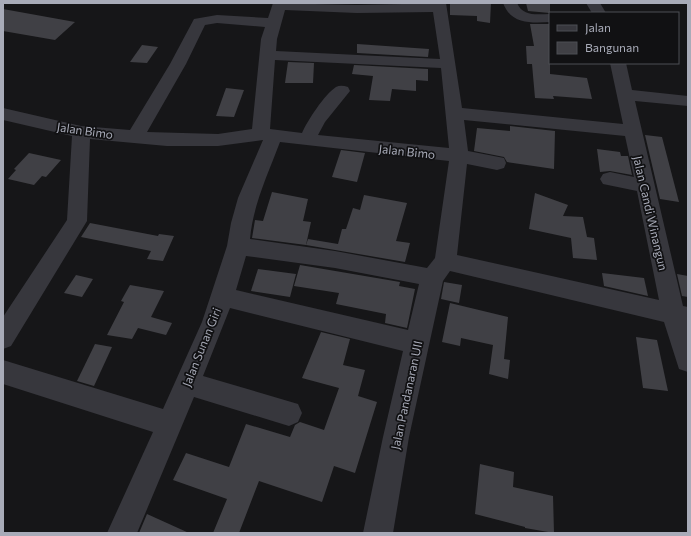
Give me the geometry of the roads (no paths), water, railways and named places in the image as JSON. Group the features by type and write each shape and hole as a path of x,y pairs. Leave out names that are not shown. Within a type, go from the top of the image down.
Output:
{"street":[{"path":"510,3 512,11 516,15 530,18 549,18"},
{"path":"593,3 598,12"},
{"path":"279,4 357,9 439,6 449,64 453,113 459,156 438,270"},
{"name":"Jalan Sunan Giri","path":"122,533 214,322 238,246 241,224 267,135 269,38 279,4"},
{"path":"136,136 178,64 199,22 217,19 274,23"},
{"path":"268,55 449,64"},
{"name":"Jalan Candi Winangun","path":"618,64 645,186 681,316 688,361"},
{"path":"307,139 318,119 342,91"},
{"path":"624,94 688,101"},
{"path":"453,113 632,131"},
{"name":"Jalan Bimo","path":"3,114 81,132 166,140 218,140 267,135 459,156 497,163"},
{"path":"3,338 77,221 81,132"},
{"path":"610,179 645,186"},
{"path":"238,246 438,270 681,316"},
{"name":"Jalan Pandanaran UII","path":"378,533 417,343 438,270"},
{"path":"221,296 417,343"},
{"path":"3,372 169,424"},
{"path":"187,383 289,413"}]}
